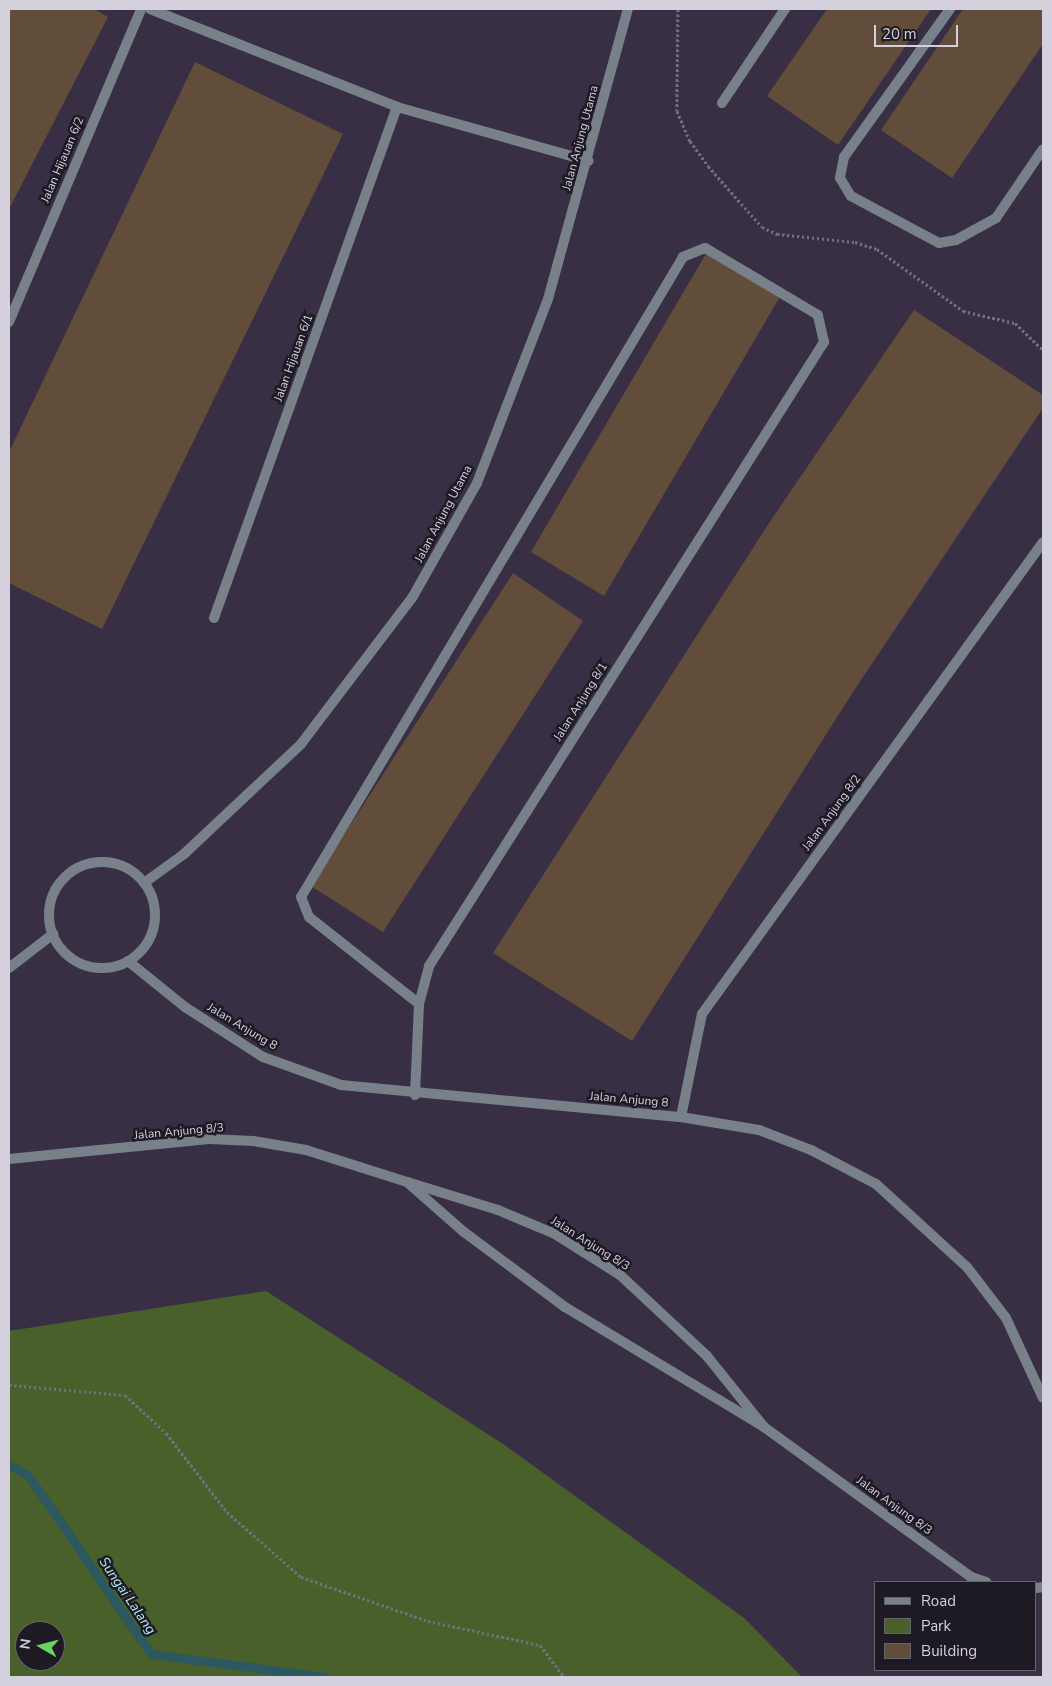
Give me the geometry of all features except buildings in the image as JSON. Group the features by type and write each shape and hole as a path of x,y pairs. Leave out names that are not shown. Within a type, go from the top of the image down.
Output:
{"street":[{"name":"Jalan Hijauan 6/2","path":"9,322 141,9"},
{"path":"150,9 397,107 589,161"},
{"name":"Jalan Anjung Utama","path":"144,882 184,854 301,744 412,598 477,483 548,299 589,161 628,9"},
{"path":"722,103 785,9"},
{"path":"950,9 844,157 840,178 851,196 939,243 956,240 996,218 1043,149"},
{"name":"Jalan Hijauan 6/1","path":"214,618 397,107"},
{"name":"Jalan Anjung 8/1","path":"415,1095 420,1004 429,966 824,342 818,315 712,250 697,248 684,257 301,897 309,917 420,1004"},
{"name":"Jalan Anjung 8/2","path":"681,1117 702,1014 1043,542"},
{"path":"91,863 113,863 144,882 155,910 154,926 149,940 128,961 114,967 84,965 60,948 53,934 50,904 64,878 77,869 91,863"},
{"path":"9,968 53,934"},
{"name":"Jalan Anjung 8","path":"128,961 185,1007 263,1057 341,1085 415,1095 681,1117 759,1130 811,1150 876,1184 967,1267 1006,1318 1043,1398"},
{"name":"Jalan Anjung 8/3","path":"9,1159 209,1139 252,1141 306,1150 498,1210 555,1234 620,1275 707,1356 764,1427"},
{"name":"Jalan Anjung 8/3","path":"407,1182 464,1232 565,1307 764,1427 971,1577 983,1581"}],"path":[{"path":"678,9 677,111 690,141 708,166 762,227 777,234 854,242 877,249 964,311 1015,323 1043,350"},
{"path":"9,1385 125,1394 166,1434 227,1512 301,1577 428,1621 540,1645 564,1677"}],"green space":[{"path":"266,1291 503,1444 744,1618 802,1677 9,1677 9,1331"}],"waterway":[{"name":"Sungai Lalang","path":"9,1465 28,1475 151,1654 325,1677"}]}
